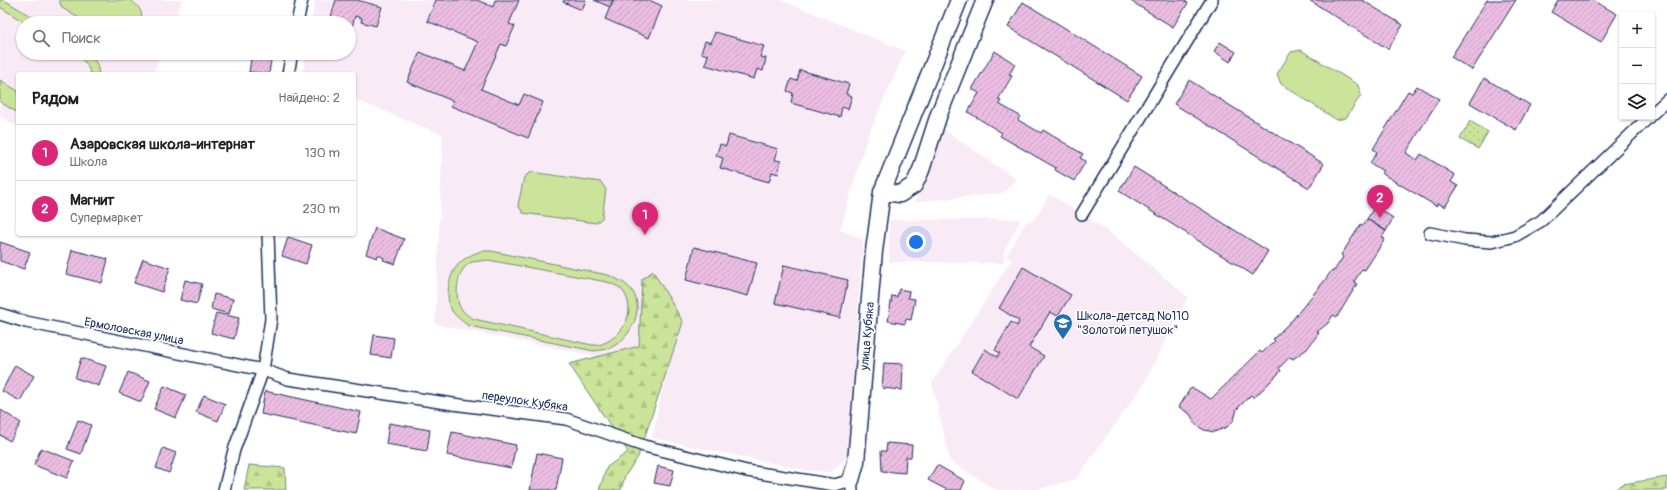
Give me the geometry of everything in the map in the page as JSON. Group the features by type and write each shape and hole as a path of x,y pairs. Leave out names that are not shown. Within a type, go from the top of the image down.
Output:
{"street":[{"path":"299,16 302,0"},
{"name":"улица Кубяка","path":"851,485 856,462 874,251 882,192 959,0"},
{"path":"882,192 900,194 914,185 921,170 938,114 985,0"},
{"path":"1082,214 1212,0"},
{"path":"288,72 291,60"},
{"path":"1655,111 1667,100"},
{"path":"1430,233 1465,240 1492,242 1515,236 1542,221 1646,120"},
{"path":"224,490 234,450 263,370 271,319 268,236"},
{"name":"Ермоловская улица","path":"0,314 26,322 263,370"},
{"name":"переулок Кубяка","path":"263,370 288,378 453,404 566,419 644,446 747,471 835,485 851,485"}],"shaded area":[{"path":"0,0 182,0 176,16 16,16 16,60 159,60 154,72 16,72 16,126 0,116"},
{"path":"315,0 781,0 905,51 867,138 840,230 863,239 847,457 831,472 810,471 652,438 666,370 435,324 443,135 356,100 356,72 302,72 305,60 356,60 356,16 312,16"},
{"path":"942,128 1016,179 1003,193 915,202 931,166"},
{"name":"Школа-детсад №110 \"Золотой петушок\"","path":"1049,194 1107,230 1188,297 1142,387 1076,479 1036,490 996,490 950,461 932,383 1012,259 1006,256 1026,222 1034,220"},
{"path":"1021,219 1004,251 1004,263 889,262 889,220"}],"green space":[{"path":"0,0 4,0 30,16 16,16 16,17 0,7"},
{"path":"59,0 130,0 136,4 142,16 75,16 62,8"},
{"path":"1301,50 1358,85 1361,95 1346,118 1337,120 1281,84 1277,74 1291,52"},
{"path":"82,60 94,60 97,64 99,72 90,72 86,63"},
{"path":"0,80 16,90 16,112 0,102"},
{"path":"1470,121 1488,132 1478,149 1460,139"},
{"path":"531,172 601,182 606,190 602,218 596,223 523,213 518,205 524,177"},
{"path":"481,251 491,251 608,275 615,278 631,289 636,300 636,316 629,332 617,344 608,349 594,351 469,326 452,311 448,288 451,276 459,263 471,255","holes":["488,260 607,282 621,289 626,296 629,312 627,320 618,334 603,344 597,345 474,319 466,314 460,307 457,295 460,275 467,265 472,262"]},
{"path":"653,271 683,322 638,457 625,476 621,490 599,490 607,467 628,452 569,364 639,346 642,279"},
{"path":"249,465 285,468 286,490 244,490"},
{"path":"1667,477 1667,490 1614,490 1623,484"}],"building":[{"path":"336,0 357,0 382,7 376,26 361,22 362,18 356,16 331,16"},
{"path":"436,0 477,0 493,7 495,0 519,0 509,24 515,26 506,46 501,44 481,89 519,105 524,94 543,102 528,138 451,106 453,101 407,82 420,52 465,71 478,42 427,21"},
{"path":"564,0 586,0 582,10 563,2"},
{"path":"594,0 613,0 610,7"},
{"path":"613,0 649,0 662,6 649,38 605,19"},
{"path":"1129,0 1183,0 1188,3 1173,27"},
{"path":"1309,0 1362,0 1403,25 1388,49"},
{"path":"1487,0 1516,0 1472,70 1451,57"},
{"path":"1558,0 1592,0 1617,14 1601,42 1551,12"},
{"path":"1023,2 1142,76 1127,100 1008,27"},
{"path":"715,32 764,46 760,57 766,58 763,71 757,69 754,79 705,65 708,55 701,53 705,41 711,43"},
{"path":"1220,42 1236,52 1230,62 1214,51"},
{"path":"995,51 1015,64 1009,75 1012,76 998,100 1001,101 999,104 1020,116 1018,120 1041,133 1043,130 1083,154 1080,158 1086,161 1074,181 1055,170 1056,168 1000,136 1002,133 968,112 979,93 972,89"},
{"path":"251,60 271,60 269,72 249,72"},
{"path":"800,70 849,84 846,94 852,96 848,109 842,107 840,117 791,103 793,93 787,91 791,79 797,81"},
{"path":"1484,78 1530,105 1516,130 1470,103"},
{"path":"1189,80 1324,164 1309,188 1174,104"},
{"path":"1417,86 1439,99 1406,153 1417,160 1421,154 1455,175 1451,182 1458,186 1445,207 1438,203 1436,206 1381,173 1383,171 1370,163 1377,152 1373,149 1408,91 1412,93"},
{"path":"729,135 778,149 775,160 781,161 778,174 772,172 769,182 720,168 723,158 716,156 720,144 726,146"},
{"path":"1134,167 1268,251 1253,275 1119,191"},
{"path":"1375,206 1393,218 1386,231 1367,219"},
{"path":"1367,219 1386,231 1382,237 1385,239 1365,270 1362,269 1354,282 1357,284 1337,317 1333,315 1328,323 1317,332 1319,333 1307,349 1293,359 1290,357 1279,368 1281,371 1254,398 1251,395 1237,409 1234,420 1227,427 1214,432 1204,430 1196,425 1190,414 1179,407 1190,389 1193,388 1211,399 1260,351 1262,353 1275,341 1273,339 1293,319 1332,270 1334,271 1343,257 1341,255 1361,224 1363,225"},
{"path":"375,228 404,239 395,264 383,260 384,258 378,255 377,258 366,254"},
{"path":"288,237 312,245 306,264 282,256"},
{"path":"0,242 30,252 24,269 0,261"},
{"path":"694,247 757,263 748,296 686,280"},
{"path":"72,250 108,259 102,283 66,274"},
{"path":"143,259 170,268 162,292 134,283"},
{"path":"784,265 848,280 840,318 775,303"},
{"path":"1023,267 1071,295 1058,316 1050,312 1029,347 1044,356 1018,399 972,371 985,349 997,357 1000,353 995,350 1011,322 1017,326 1019,321 999,308"},
{"path":"185,280 202,284 197,304 180,300"},
{"path":"899,289 909,291 908,298 915,299 911,320 906,319 905,324 888,321 892,296 897,297"},
{"path":"214,294 233,299 229,314 211,309"},
{"path":"216,313 239,318 234,339 211,333"},
{"path":"374,335 394,338 391,358 371,355"},
{"path":"81,358 106,366 99,386 75,378"},
{"path":"884,363 903,364 902,390 882,388"},
{"path":"15,365 34,376 20,401 2,391"},
{"path":"128,372 150,381 141,402 119,393"},
{"path":"164,386 186,395 176,418 154,409"},
{"path":"265,391 361,412 356,434 261,414"},
{"path":"204,395 225,404 218,421 196,412"},
{"path":"1,410 21,423 10,441 0,435"},
{"path":"78,420 91,425 81,454 67,449"},
{"path":"389,423 430,430 427,451 386,444"},
{"path":"452,432 516,445 511,468 447,455"},
{"path":"887,443 912,445 911,457 906,457 905,473 882,471 881,451 886,451"},
{"path":"41,448 74,461 67,478 34,465"},
{"path":"163,448 176,453 169,473 156,468"},
{"path":"537,453 562,458 556,490 530,490"},
{"path":"937,465 965,481 961,490 947,490 928,480"},
{"path":"658,466 674,470 670,486 654,483"}],"place":[{"name":"Магнит","path":"1380,218"},
{"name":"Азаровская школа-интернат","path":"645,235"},
{"name":"Школа-детсад №110 \"Золотой петушок\"","path":"1063,340"}]}
